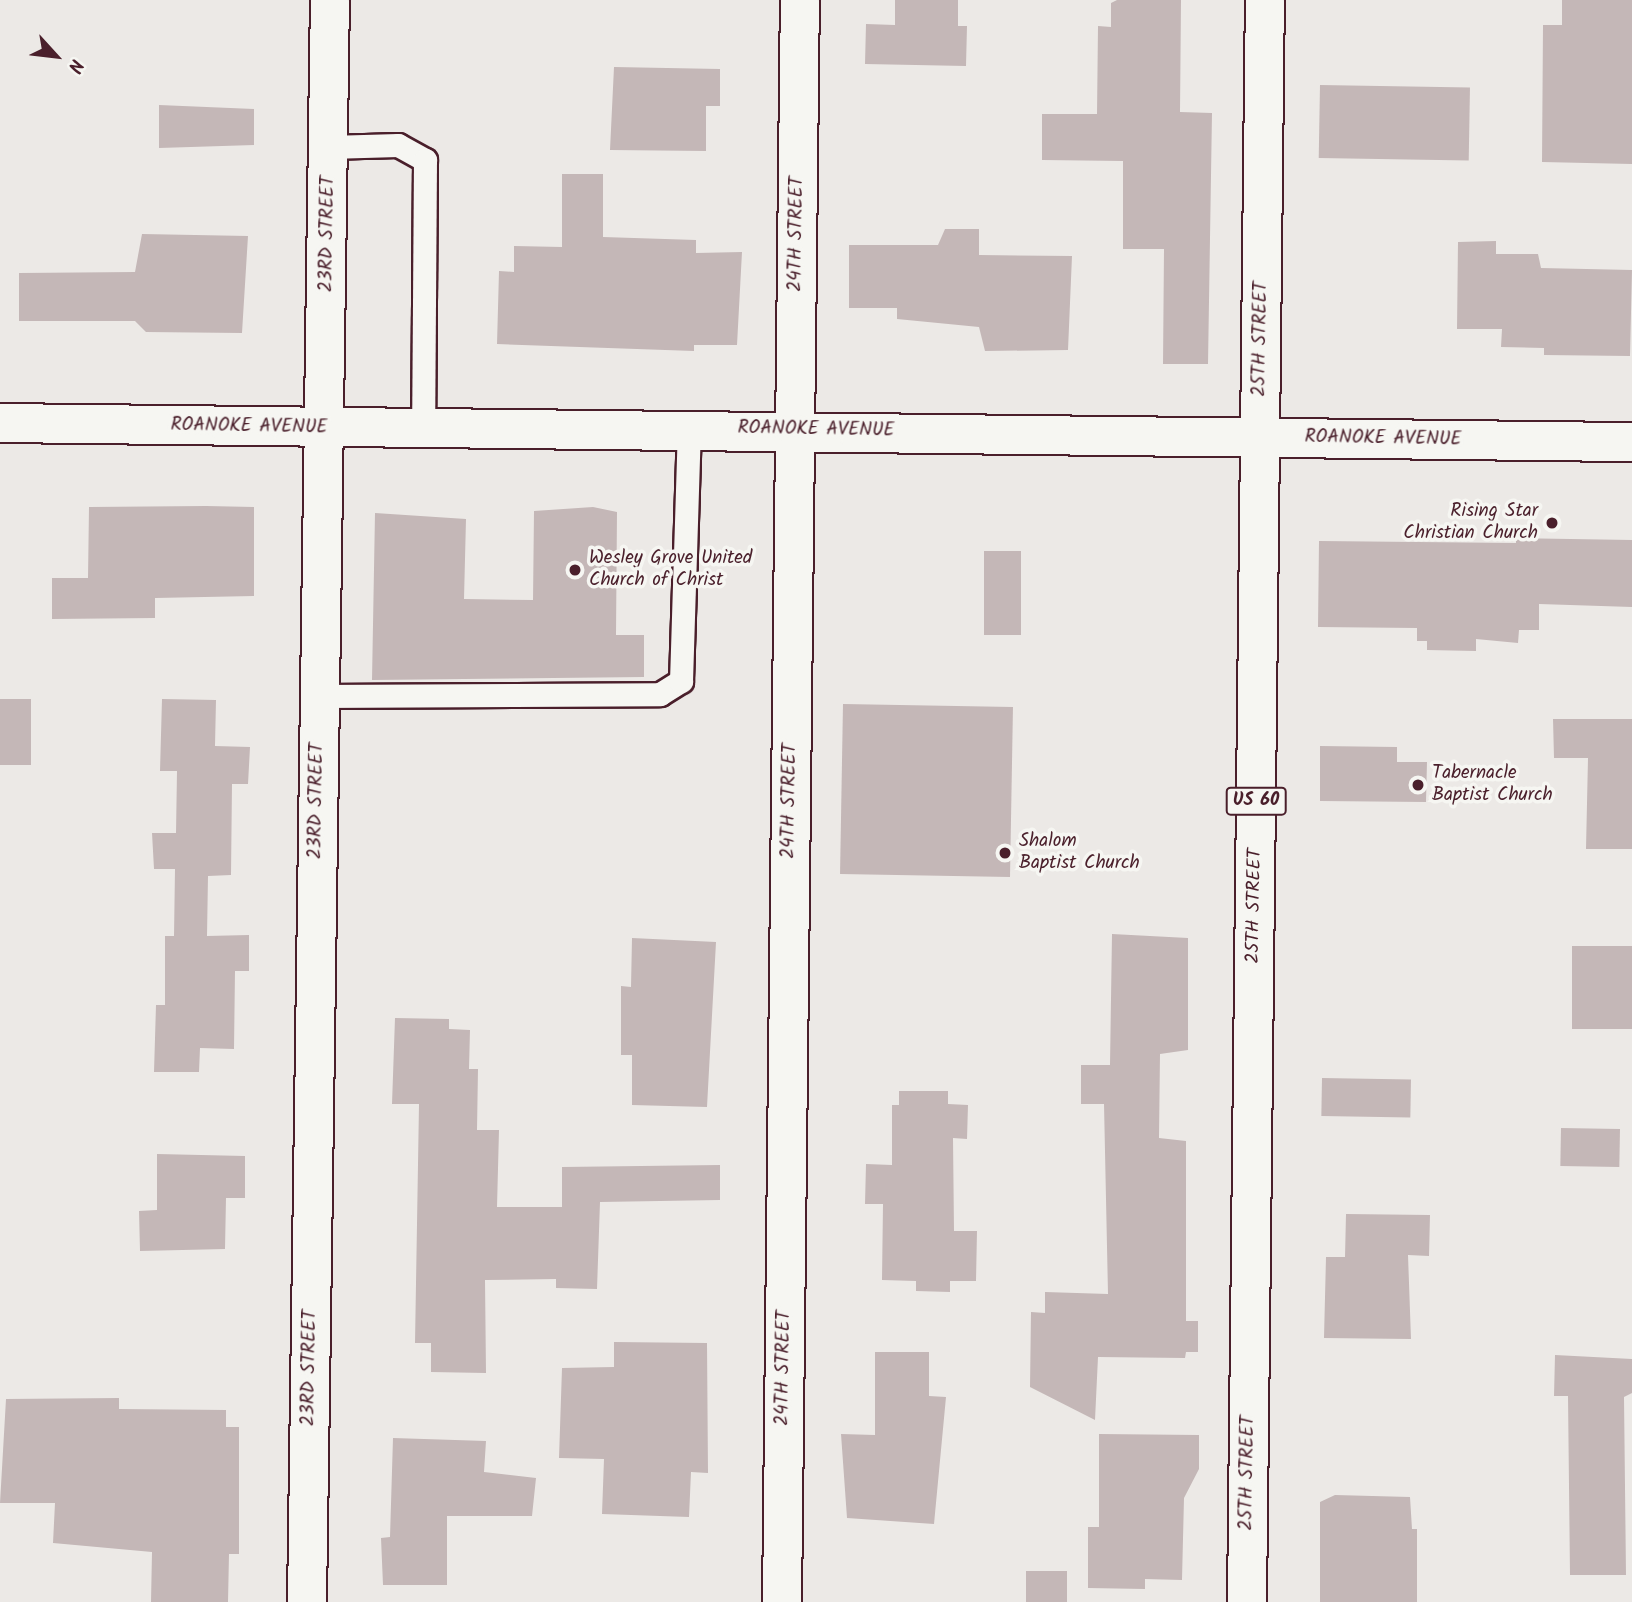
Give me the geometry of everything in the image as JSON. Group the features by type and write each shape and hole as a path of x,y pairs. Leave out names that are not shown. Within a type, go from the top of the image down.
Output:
{"street":[{"name":"23RD STREET","path":"307,1602 330,0"},
{"name":"24TH STREET","path":"782,1602 800,0"},
{"name":"25TH STREET","path":"1247,1602 1265,0"},
{"name":"ROANOKE AVENUE","path":"0,423 324,429 795,429 1632,442"}],"lane":[{"path":"329,147 398,145 425,160 423,427"},
{"path":"319,696 660,694 681,681 687,663 689,430"}],"building":[{"path":"895,0 958,0 958,26 967,26 966,66 865,64 866,24 895,25"},
{"path":"1117,0 1181,0 1180,112 1212,113 1208,364 1163,364 1164,249 1123,249 1123,161 1042,160 1042,114 1097,114 1098,26 1111,27 1111,3"},
{"path":"1562,0 1632,0 1632,164 1542,162 1543,25 1562,25"},
{"path":"614,67 720,69 720,106 706,106 706,151 610,150"},
{"path":"1320,85 1470,88 1469,161 1319,158"},
{"path":"159,105 254,109 254,145 159,148"},
{"path":"562,174 603,174 603,237 696,240 696,253 742,252 737,345 694,345 694,351 497,344 499,271 514,272 514,246 562,247"},
{"path":"945,229 979,229 979,255 1072,256 1068,350 985,351 979,327 897,319 897,308 849,308 849,245 938,245"},
{"path":"142,234 248,236 242,333 146,332 135,321 19,321 19,273 135,272"},
{"path":"1496,241 1496,254 1538,254 1541,268 1632,270 1630,356 1544,355 1544,348 1501,347 1502,329 1457,329 1458,242"},
{"path":"89,507 254,507 254,596 155,598 155,618 52,619 52,578 88,578"},
{"name":"Wesley Grove United Church of Christ","path":"593,507 617,512 616,635 644,635 644,677 372,680 375,513 466,519 464,599 533,600 534,511"},
{"path":"1516,538 1632,540 1632,607 1539,604 1539,630 1519,630 1518,643 1476,639 1476,651 1427,650 1427,641 1417,641 1417,628 1318,627 1319,541 1516,543"},
{"path":"984,551 1021,551 1021,635 984,635"},
{"path":"0,699 31,699 31,765 0,765"},
{"path":"162,699 216,700 215,746 250,747 248,784 232,784 231,875 208,876 207,936 249,935 249,971 235,971 234,1049 200,1048 199,1072 154,1072 156,1005 165,1005 165,936 174,936 175,869 154,869 152,833 176,833 177,771 160,771"},
{"path":"843,704 1013,707 1010,877 840,874"},
{"path":"1553,719 1632,719 1632,849 1586,849 1588,758 1554,758"},
{"path":"1320,746 1397,747 1397,762 1427,762 1426,802 1320,801"},
{"path":"1112,934 1188,938 1188,1050 1160,1054 1159,1138 1186,1141 1186,1321 1198,1321 1198,1352 1186,1352 1185,1358 1098,1357 1095,1420 1030,1387 1031,1312 1045,1313 1045,1292 1108,1294 1104,1104 1081,1104 1081,1065 1110,1065"},
{"path":"632,938 716,942 707,1107 632,1105 632,1055 621,1055 621,986 631,987"},
{"path":"1572,946 1632,946 1632,1029 1572,1029"},
{"path":"395,1018 449,1019 449,1029 470,1030 469,1069 478,1069 477,1130 499,1130 497,1207 562,1207 562,1167 720,1165 720,1200 600,1202 597,1289 556,1288 556,1279 485,1280 486,1373 431,1372 431,1343 415,1343 419,1104 392,1104"},
{"path":"1322,1078 1411,1080 1410,1118 1321,1116"},
{"path":"899,1091 948,1091 948,1104 968,1105 967,1139 953,1138 954,1231 977,1231 976,1281 950,1281 950,1292 916,1291 916,1281 882,1280 883,1204 865,1204 866,1164 892,1165 892,1105 899,1105"},
{"path":"1561,1128 1620,1129 1619,1167 1560,1166"},
{"path":"157,1154 245,1156 245,1198 226,1198 225,1249 140,1251 139,1211 157,1210"},
{"path":"1346,1214 1430,1215 1429,1256 1408,1255 1411,1339 1324,1338 1326,1257 1345,1257"},
{"path":"614,1342 707,1343 708,1473 691,1472 689,1517 602,1514 604,1459 559,1458 562,1368 614,1367"},
{"path":"875,1352 929,1352 929,1396 946,1397 934,1524 847,1518 841,1434 875,1435"},
{"path":"1555,1355 1632,1359 1632,1393 1624,1397 1626,1575 1570,1575 1568,1396 1554,1396"},
{"path":"119,1398 119,1409 226,1410 226,1427 239,1427 239,1554 229,1554 228,1602 151,1602 152,1552 53,1543 55,1503 0,1503 6,1399"},
{"path":"1099,1434 1199,1435 1199,1469 1184,1498 1182,1580 1145,1579 1145,1589 1088,1588 1088,1527 1099,1527"},
{"path":"393,1438 486,1441 484,1472 536,1478 532,1516 447,1516 447,1585 383,1585 381,1538 390,1537"},
{"path":"1335,1495 1410,1497 1412,1529 1417,1529 1417,1602 1320,1602 1320,1502"},
{"path":"1026,1571 1067,1571 1067,1602 1026,1602"}],"place":[{"name":"Rising Star Christian Church","path":"1552,523"},
{"name":"Wesley Grove United Church of Christ","path":"575,570"},
{"name":"Tabernacle Baptist Church","path":"1418,785"},
{"name":"Shalom Baptist Church","path":"1005,853"}]}
